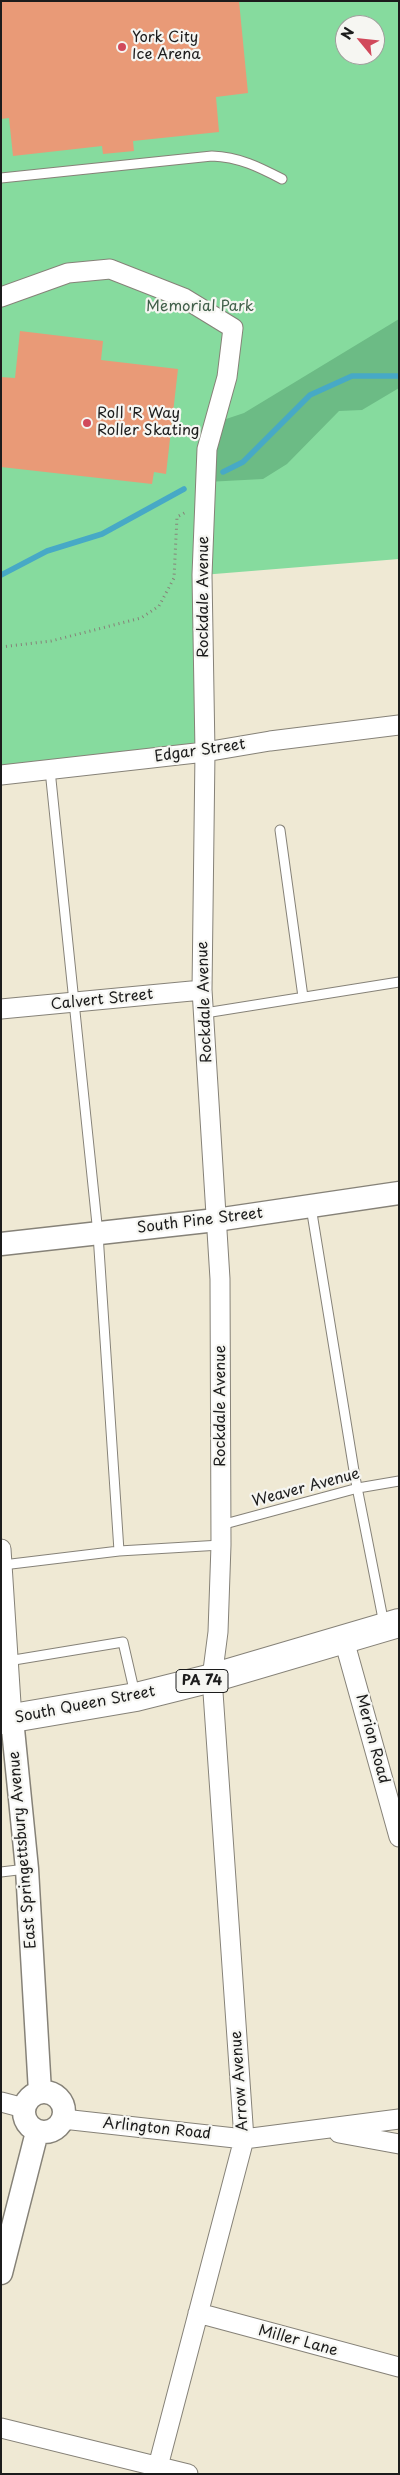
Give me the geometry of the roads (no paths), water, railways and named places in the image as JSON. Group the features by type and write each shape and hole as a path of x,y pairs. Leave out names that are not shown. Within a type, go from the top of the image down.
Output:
{"main road":[{"name":"South Queen Street","path":"7,1720 136,1697 212,1678 392,1625"}],"street":[{"name":"Rockdale Avenue","path":"1,297 68,273 110,269 184,298 233,328 228,377 207,450 202,575 205,752 202,990 205,1013 220,1279 221,1545 218,1632 212,1678"},
{"name":"Edgar Street","path":"1,775 205,752 270,741 399,725"},
{"name":"Calvert Street","path":"1,1009 202,990"},
{"name":"South Pine Street","path":"1,1244 216,1220 399,1193"},
{"name":"East Springettsbury Avenue","path":"2,1557 8,1661 7,1720 27,1869 40,2092"},
{"name":"Merion Road","path":"344,1640 399,1837"},
{"name":"Arrow Avenue","path":"157,2470 244,2139 212,1678"},
{"path":"40,2092 49,2092 60,2100 64,2112 60,2124 50,2132 37,2132 26,2120 24,2108 30,2097 40,2092"},
{"path":"1,2102 24,2108"},
{"name":"Arlington Road","path":"63,2119 244,2139 399,2119"},
{"path":"320,2130 399,2144"},
{"path":"1,2273 37,2132"},
{"name":"Miller Lane","path":"198,2313 399,2367"},
{"path":"1,2428 157,2470 188,2474"}],"lane":[{"path":"1,178 212,156 230,156 246,161 282,179"},
{"path":"50,770 98,1234 119,1551"},
{"path":"280,830 303,997"},
{"path":"205,1013 399,982"},
{"path":"311,1207 358,1488 392,1625"},
{"name":"Weaver Avenue","path":"221,1525 358,1488 399,1481"},
{"path":"2,1557 221,1545"},
{"path":"8,1661 122,1642 136,1697"},
{"path":"1,1872 27,1869"}],"waterway":[{"path":"223,472 243,462 310,395 352,376 399,376"},
{"path":"1,575 47,551 102,534 184,489"}],"place":[{"name":"York City Ice Arena","path":"122,47"},
{"name":"Roll 'R Way Roller Skating","path":"87,423"}],"park label":[{"name":"Memorial Park","path":"200,307"}]}
